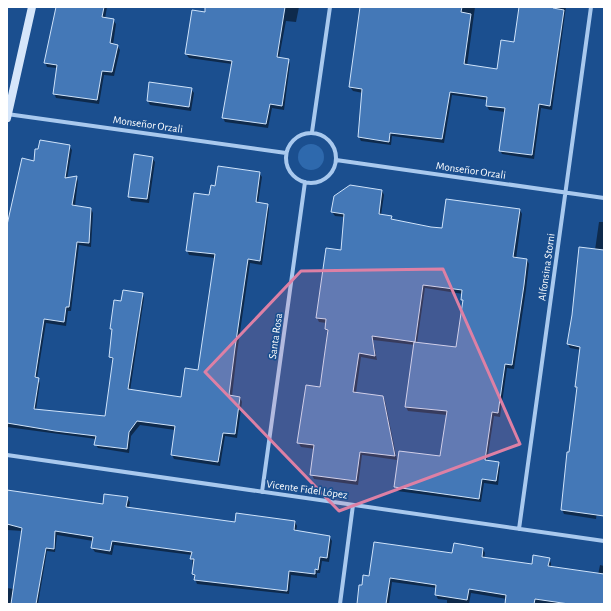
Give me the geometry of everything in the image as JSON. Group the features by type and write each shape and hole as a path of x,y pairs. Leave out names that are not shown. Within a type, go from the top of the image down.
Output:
{"main road":[{"path":"7,115 32,7"}],"street":[{"path":"312,132 330,7"},
{"name":"Alfonsina Storni","path":"519,529 592,7"},
{"name":"Monseñor Orzali","path":"7,115 286,153"},
{"path":"312,132 321,134 332,143 335,149 336,160 334,169 324,179 318,182 305,182 298,180 288,170 286,153 294,138 301,134 312,132"},
{"name":"Monseñor Orzali","path":"336,160 604,198"},
{"name":"Santa Rosa","path":"262,492 305,182"},
{"name":"Vicente Fidel López","path":"7,455 604,541"},
{"path":"340,604 353,505"}],"highlighted area":[{"path":"443,269 520,444 339,511 205,372 301,271"}],"shaded area":[{"path":"311,144 320,148 324,157 320,166 311,170 302,166 298,157 302,148"}],"building":[{"path":"56,7 104,7 102,17 114,19 110,43 118,45 112,72 102,71 97,100 53,94 57,65 44,63"},
{"path":"205,7 285,7 277,57 289,59 282,106 270,104 266,124 222,118 232,61 185,54 192,10 205,12"},
{"path":"360,7 462,7 461,12 471,14 464,64 497,69 501,40 514,42 519,7 553,7 564,10 550,106 539,104 532,155 499,151 505,108 486,106 487,97 450,92 442,139 390,133 389,142 358,137 362,89 349,87"},
{"path":"149,82 192,88 189,107 147,101"},
{"path":"40,140 70,145 65,178 77,176 72,205 91,208 89,243 77,242 69,307 66,307 64,322 44,319 35,377 39,378 34,409 105,416 113,358 109,357 112,329 110,329 114,300 121,301 123,290 143,293 128,389 181,397 185,368 198,370 215,254 186,251 194,193 209,195 211,185 215,186 218,166 260,172 256,202 268,204 260,261 248,259 235,348 229,395 240,397 235,434 223,433 218,462 171,455 175,426 137,421 129,432 127,449 94,445 96,436 7,423 7,225 22,158 34,161 35,149 38,149"},
{"path":"134,154 153,157 147,199 128,197"},
{"path":"350,185 382,190 379,214 392,216 391,219 431,227 442,228 446,199 520,209 513,257 527,259 524,285 512,365 505,364 498,413 492,412 485,460 499,462 496,481 482,479 479,499 394,487 399,451 440,456 447,411 405,407 414,342 456,347 463,300 461,300 462,290 423,285 415,342 372,336 375,356 359,353 353,392 383,396 395,456 360,452 356,481 310,475 314,445 297,443 306,385 320,387 328,330 325,329 326,319 316,318 326,248 341,250 344,214 331,212 334,196"},
{"path":"579,247 604,250 604,516 561,510 567,452 569,452 577,387 575,387 580,347 567,344 572,315"},
{"path":"7,490 103,504 104,494 128,497 126,507 235,522 236,513 295,521 294,530 330,536 327,558 320,557 318,570 315,569 315,574 289,571 287,591 194,580 195,575 192,574 194,559 190,559 192,552 112,541 110,551 91,548 93,537 55,531 54,549 46,548 36,604 11,604 22,528 7,524"},
{"path":"374,542 452,553 454,543 483,548 482,557 532,564 533,555 550,558 548,566 604,574 604,604 569,604 535,599 534,604 505,604 506,595 469,589 467,600 435,595 436,585 390,578 386,604 357,604 359,585 362,585 363,575 369,576"}]}
